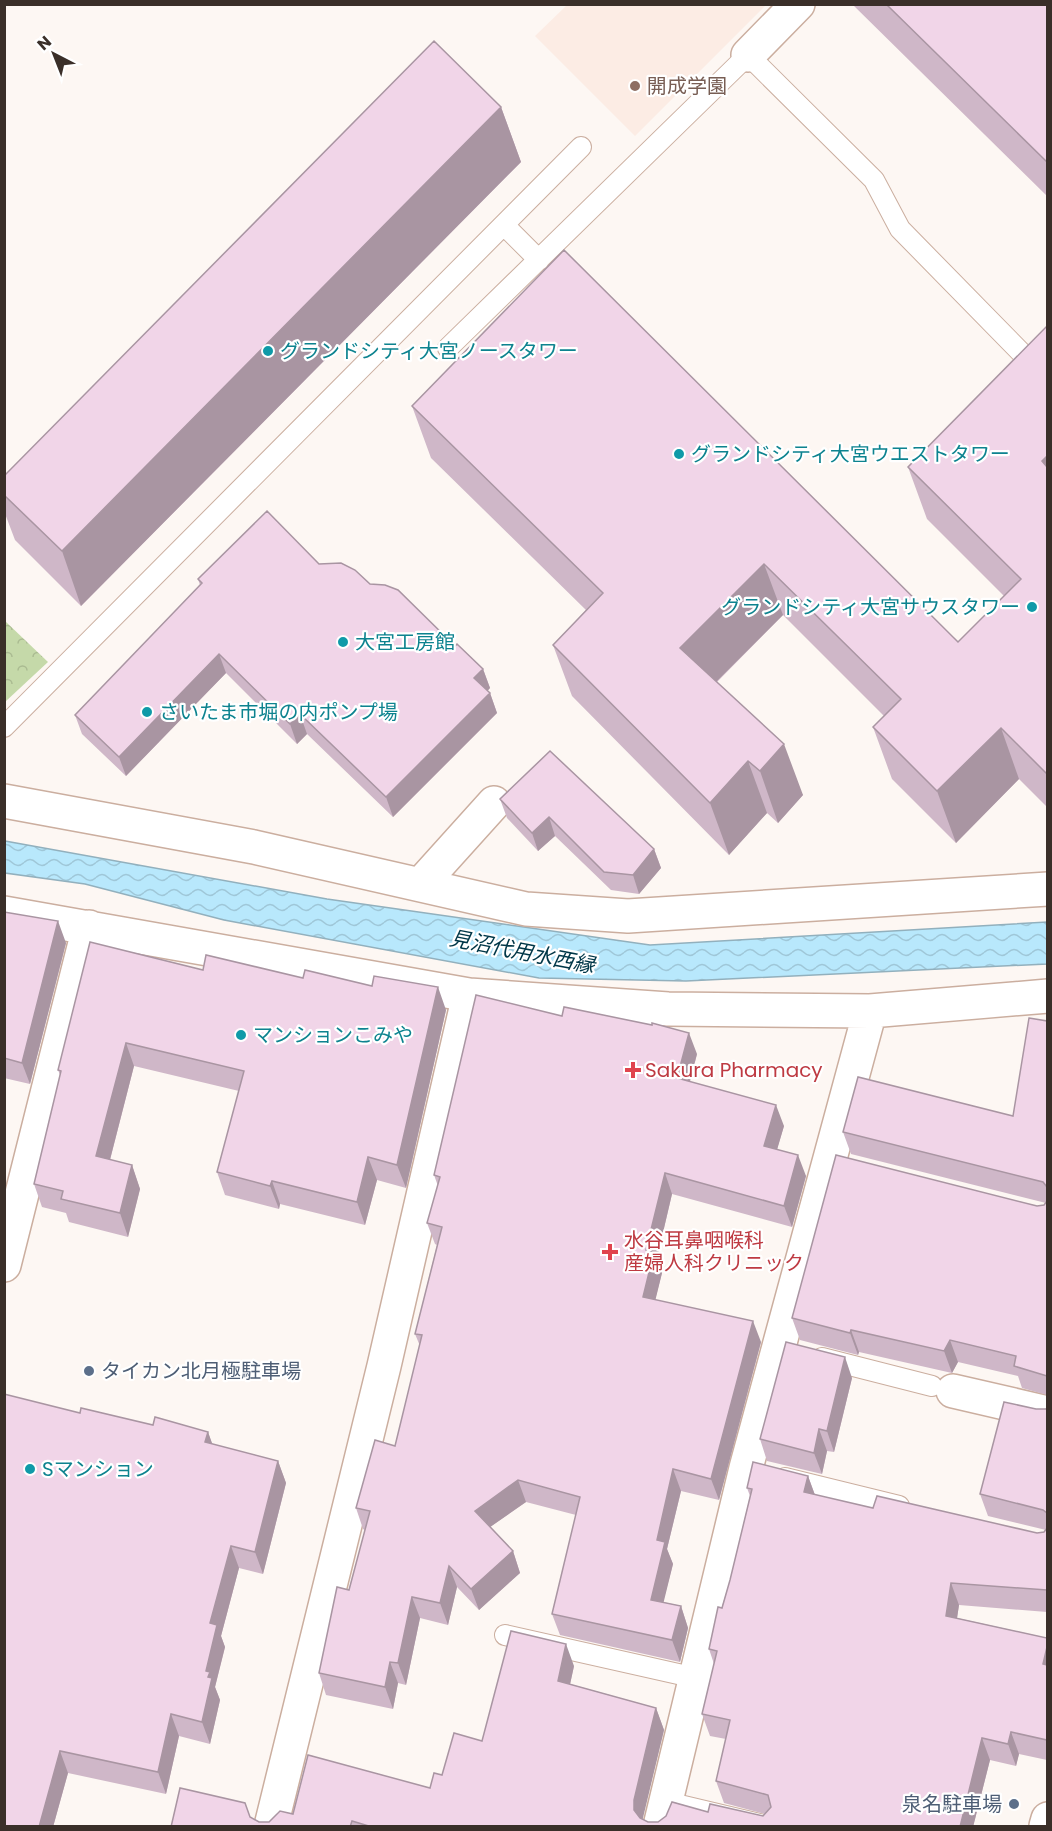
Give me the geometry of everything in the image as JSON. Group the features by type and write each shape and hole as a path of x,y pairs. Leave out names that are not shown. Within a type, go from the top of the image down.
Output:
{"street":[{"path":"748,55 798,4"},
{"path":"4,801 254,847 526,909 628,916 1047,889"},
{"path":"422,884 494,803"},
{"path":"4,913 469,995 668,1009 870,1011 1047,996"},
{"path":"4,1265 89,927"},
{"path":"271,1827 384,1366 469,995"},
{"path":"663,1814 746,1468 778,1347 840,1164 870,1011"},
{"path":"943,1388 1047,1413"},
{"path":"1046,1827 1047,1819"}],"lane":[{"path":"448,348 748,55 874,180 900,229 1047,380"},
{"path":"4,727 581,147"},
{"path":"504,225 539,260"},
{"path":"778,1347 943,1388"},
{"path":"746,1468 920,1511"},
{"path":"505,1635 696,1678"},
{"path":"663,1814 768,1827"}],"shaded area":[{"name":"開成学園","path":"568,4 766,5 635,136 535,36"}],"green space":[{"path":"5,621 48,662 4,702"}],"water":[{"name":"見沼代用水西縁","path":"5,841 327,899 650,945 1047,922 1047,964 686,981 539,978 224,920 85,884 5,873"}],"building":[{"path":"886,4 1047,4 1047,162"},
{"path":"434,41 501,107 62,551 4,495 4,476"},
{"path":"564,250 958,642 1021,579 908,467 1047,326 1047,456 1042,461 1047,467 1047,774 1001,728 937,791 873,727 901,699 764,564 680,648 784,744 760,771 748,761 710,803 553,645 603,593 412,406"},
{"path":"267,511 319,564 341,563 355,570 370,584 385,585 398,590 455,646 457,644 483,669 474,678 490,693 386,797 300,714 290,724 219,654 119,757 75,715 202,583 198,579"},
{"path":"550,751 654,849 633,875 604,872 549,817 532,833 500,799"},
{"path":"4,912 58,921 22,1063 4,1058"},
{"path":"90,942 203,970 206,955 303,978 305,970 372,986 374,976 438,987 397,1165 368,1157 357,1202 272,1181 270,1186 217,1172 244,1071 126,1043 96,1156 132,1165 120,1213 61,1199 63,1191 34,1184 61,1071 58,1070"},
{"path":"476,995 562,1016 564,1007 652,1025 652,1023 689,1033 677,1078 776,1105 764,1146 798,1155 784,1206 665,1173 646,1250 654,1252 643,1297 753,1321 711,1479 673,1469 657,1540 665,1542 651,1600 681,1606 672,1640 552,1614 580,1497 518,1480 475,1511 513,1551 471,1589 449,1566 440,1603 412,1597 398,1663 390,1662 385,1687 319,1673 337,1587 349,1590 370,1511 356,1508 375,1440 395,1446 422,1335 415,1334 442,1227 427,1223 440,1177 434,1175"},
{"path":"1029,1018 1047,1021 1047,1187 1043,1182 843,1132 858,1077 1013,1116"},
{"path":"836,1155 1037,1206 1044,1205 1047,1201 1047,1376 1014,1366 1016,1356 950,1340 944,1351 851,1330 850,1333 792,1318"},
{"path":"786,1342 845,1357 827,1431 819,1429 814,1453 760,1439"},
{"path":"4,1394 80,1413 81,1408 153,1425 155,1417 208,1432 205,1442 278,1461 255,1552 231,1546 210,1623 217,1625 206,1671 210,1672 208,1677 212,1678 202,1722 171,1714 158,1772 60,1751 39,1827 4,1827"},
{"path":"1004,1402 1036,1409 1047,1408 1047,1513 980,1494"},
{"path":"753,1462 808,1476 804,1492 873,1508 877,1496 1037,1533 1044,1532 1047,1528 1047,1590 951,1583 946,1616 1047,1638 1043,1664 1047,1665 1047,1740 1011,1732 1008,1744 982,1738 960,1827 372,1827 352,1821 350,1827 171,1827 180,1788 245,1803 250,1817 259,1822 269,1822 280,1811 293,1814 308,1755 430,1788 434,1773 442,1775 454,1733 482,1741 511,1631 566,1644 558,1681 656,1708 634,1800 634,1810 640,1818 648,1822 658,1822 666,1816 672,1802 708,1812 710,1804 763,1816 771,1807 768,1795 716,1781 730,1720 702,1714 717,1651 709,1649 718,1607 722,1608 730,1580 752,1489 747,1488"}],"place":[{"name":"開成学園","path":"635,86"},
{"name":"グランドシティ大宮ノースタワー","path":"268,351"},
{"name":"グランドシティ大宮ウエストタワー","path":"679,454"},
{"name":"グランドシティ大宮サウスタワー","path":"1032,607"},
{"name":"大宮工房館","path":"343,642"},
{"name":"さいたま市堀の内ポンプ場","path":"147,712"},
{"name":"マンションこみや","path":"241,1035"},
{"name":"Sakura Pharmacy","path":"633,1070"},
{"name":"水谷耳鼻咽喉科 産婦人科クリニック","path":"610,1252"},
{"name":"タイカン北月極駐車場","path":"89,1371"},
{"name":"Sマンション","path":"30,1469"},
{"name":"泉名駐車場","path":"1014,1804"}]}
